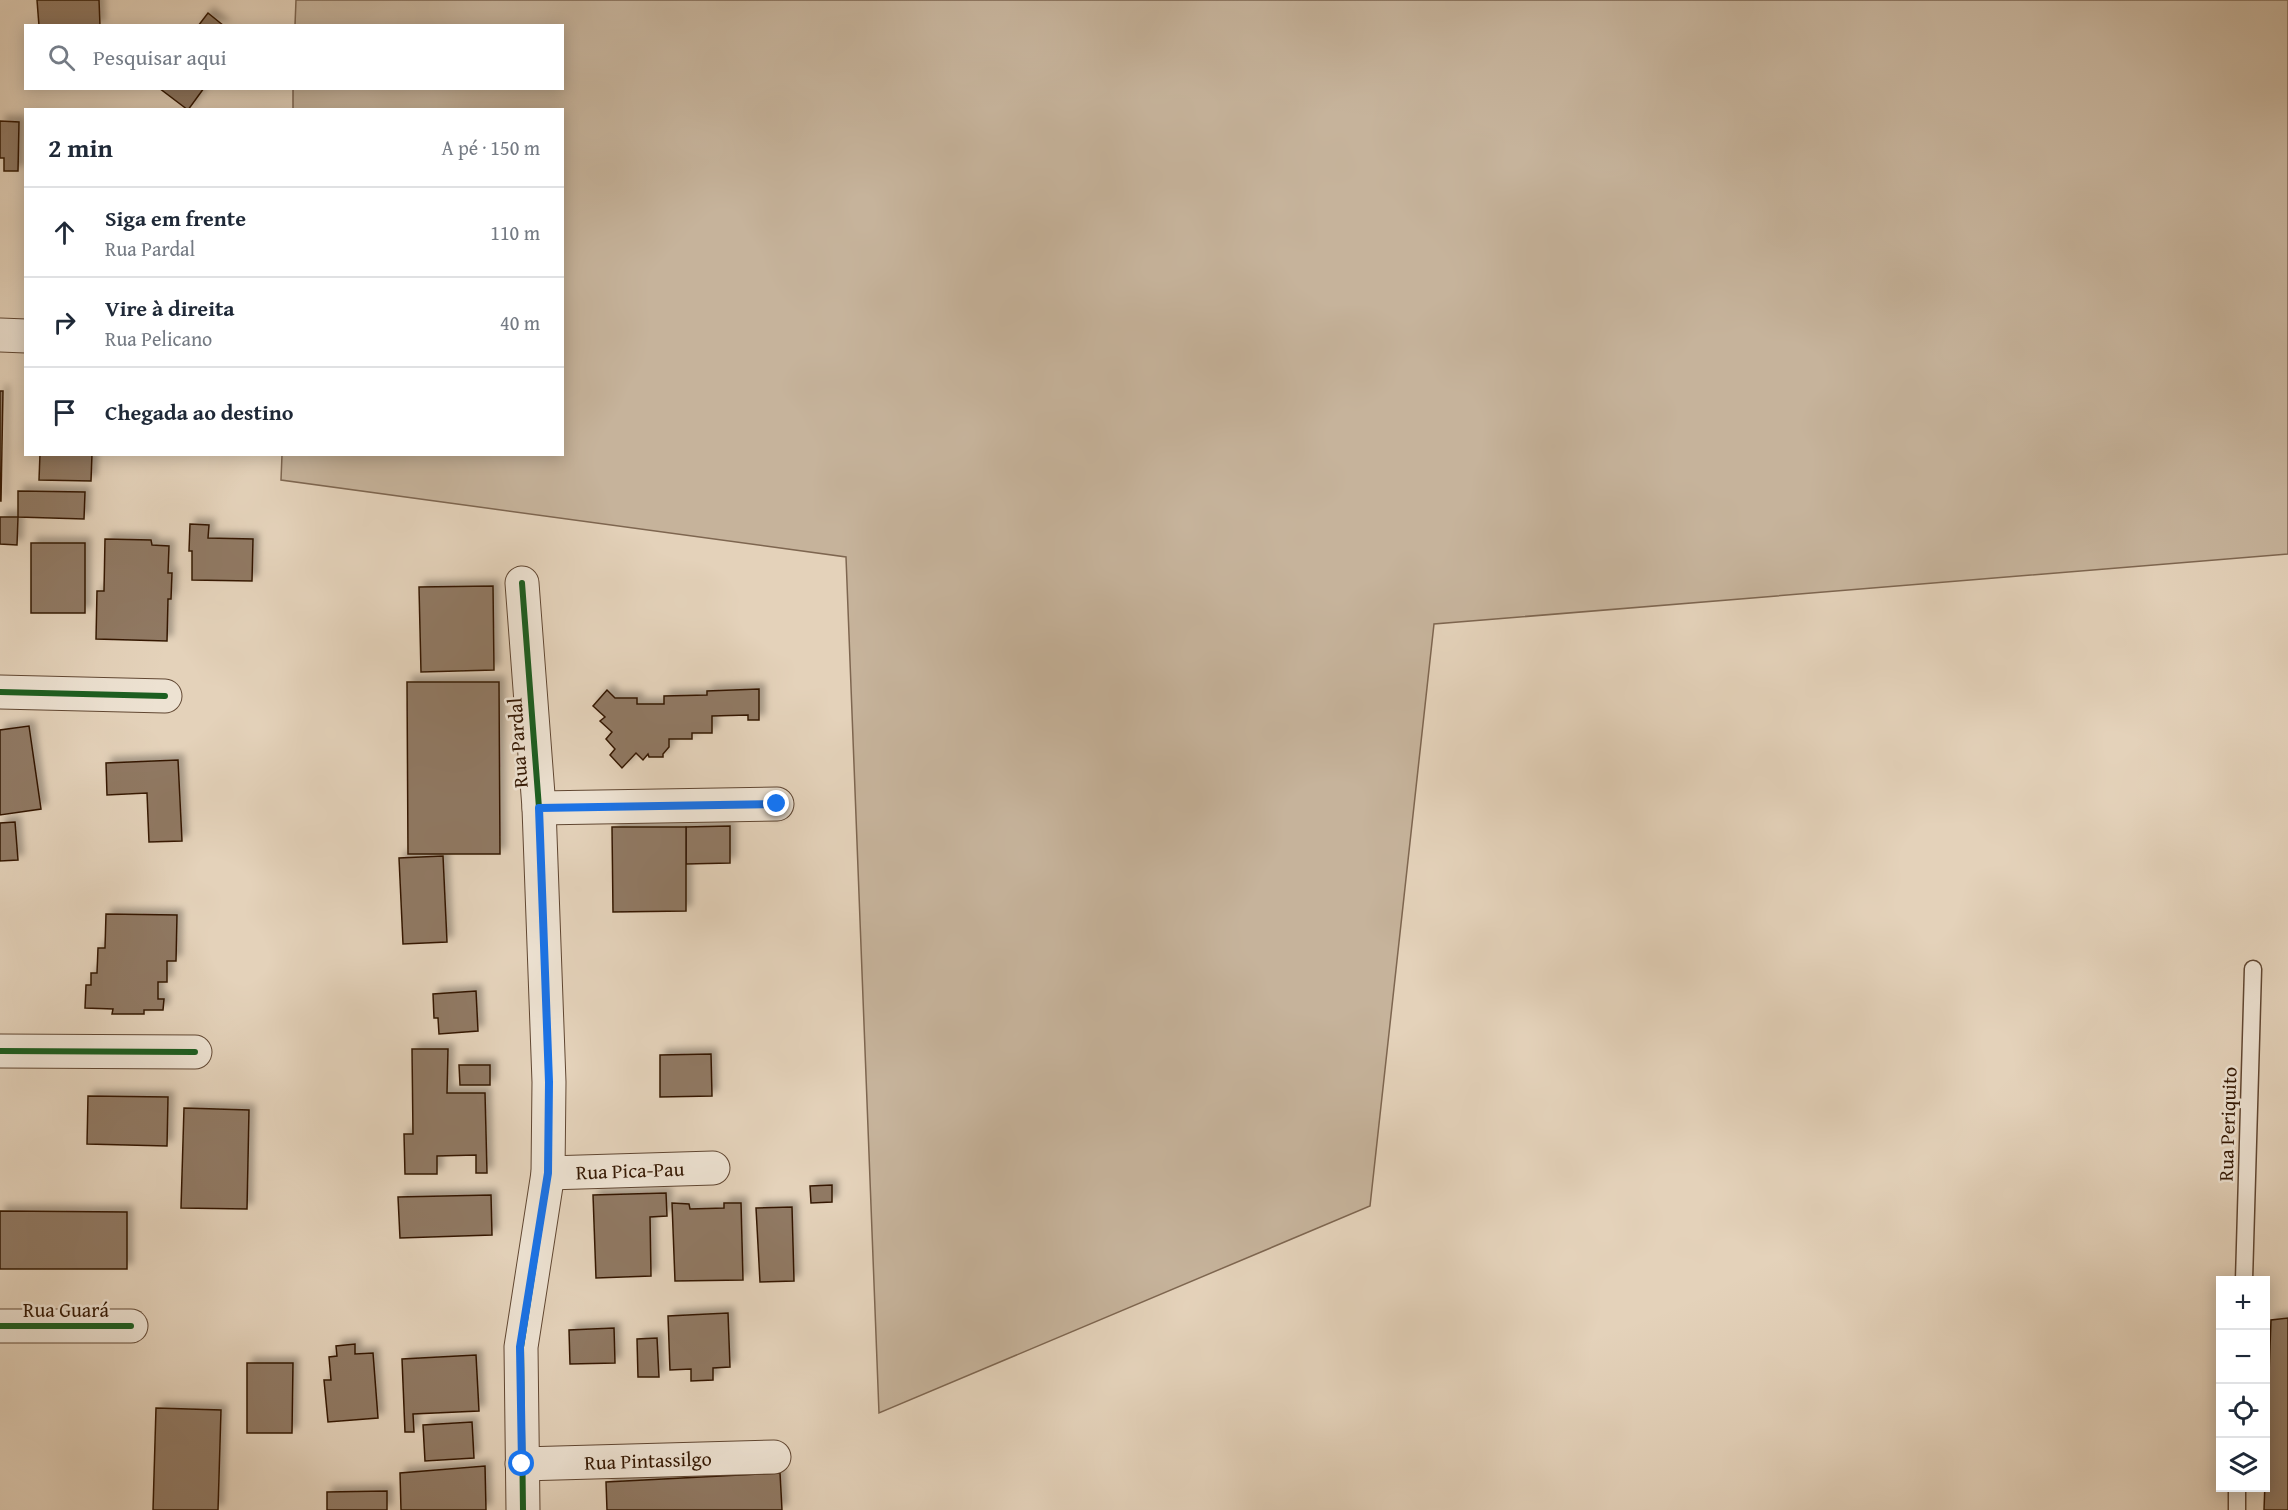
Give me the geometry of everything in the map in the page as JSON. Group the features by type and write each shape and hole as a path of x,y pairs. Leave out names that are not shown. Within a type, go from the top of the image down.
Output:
{"street":[{"path":"0,335 24,336"},
{"name":"Rua Pardal","path":"522,583 539,808 549,1082 548,1173 520,1347 523,1510"},
{"path":"0,693 165,696"},
{"path":"539,808 777,804"},
{"path":"0,1050 195,1052"},
{"name":"Rua Pica-Pau","path":"548,1173 713,1168"},
{"name":"Rua Guará","path":"0,1326 131,1326"},
{"name":"Rua Pintassilgo","path":"522,1464 774,1457"}],"lane":[{"name":"Rua Periquito","path":"2244,1276 2253,969"},
{"path":"2237,1492 2237,1510"}],"shaded area":[{"path":"296,0 2288,0 2288,554 1434,624 1370,1206 879,1413 846,557 281,480 282,456 564,456 564,108 293,108 293,90 564,90 564,24 295,24"}],"building":[{"path":"37,0 99,0 100,24 39,24"},
{"path":"208,13 222,24 200,24"},
{"path":"162,90 203,90 189,108 185,108"},
{"path":"0,121 19,122 18,171 4,171 4,158 0,158"},
{"path":"0,391 3,391 1,501 0,501"},
{"path":"40,456 92,456 91,481 39,480"},
{"path":"18,491 85,492 84,519 18,517"},
{"path":"0,517 18,517 17,545 0,544"},
{"path":"190,524 209,525 208,538 253,539 252,581 192,580 192,551 189,551"},
{"path":"105,539 151,540 152,545 169,546 168,573 172,573 171,599 168,599 167,641 96,639 97,591 104,591"},
{"path":"31,543 85,543 85,613 31,613"},
{"path":"493,586 494,670 421,672 419,587"},
{"path":"407,682 499,682 500,854 408,854"},
{"path":"759,689 759,720 748,720 748,715 712,716 712,733 692,733 692,739 669,739 669,747 663,757 649,757 648,754 643,760 636,753 622,768 610,755 615,749 606,739 612,732 600,721 605,717 593,706 607,690 615,698 637,698 637,704 664,704 664,696 707,695 707,691"},
{"path":"29,726 41,809 0,815 0,730"},
{"path":"178,760 182,841 149,842 147,793 107,795 106,763"},
{"path":"15,822 18,860 0,861 0,823"},
{"path":"730,826 730,863 686,864 686,827"},
{"path":"612,827 686,827 686,911 613,912"},
{"path":"443,856 447,942 403,944 399,858"},
{"path":"106,914 177,915 176,961 167,961 167,982 158,982 158,999 164,999 163,1010 144,1010 144,1014 112,1014 113,1009 85,1008 86,985 91,985 91,973 97,973 98,948 105,948"},
{"path":"476,991 478,1031 439,1034 438,1018 434,1018 433,994"},
{"path":"412,1049 448,1049 447,1093 485,1093 487,1173 476,1173 476,1155 437,1156 437,1174 405,1174 404,1134 413,1134"},
{"path":"711,1054 712,1096 660,1097 660,1055"},
{"path":"459,1065 490,1065 490,1085 460,1085"},
{"path":"88,1096 168,1097 167,1146 87,1144"},
{"path":"184,1108 249,1110 247,1209 181,1208"},
{"path":"832,1185 832,1202 811,1203 810,1186"},
{"path":"666,1193 667,1216 650,1217 651,1276 596,1278 593,1195"},
{"path":"491,1195 492,1235 400,1238 398,1197"},
{"path":"672,1203 689,1204 690,1209 724,1208 724,1203 741,1203 743,1280 675,1281"},
{"path":"792,1207 794,1281 760,1282 756,1208"},
{"path":"0,1211 127,1212 127,1269 0,1269"},
{"path":"728,1313 730,1367 713,1368 713,1380 691,1381 691,1369 670,1370 668,1316"},
{"path":"2288,1318 2288,1510 2264,1510 2265,1492 2270,1492 2271,1320"},
{"path":"614,1328 615,1363 570,1364 569,1330"},
{"path":"657,1338 659,1377 638,1377 637,1339"},
{"path":"355,1344 355,1354 373,1353 378,1418 328,1422 324,1380 331,1380 329,1357 337,1356 336,1346"},
{"path":"476,1355 479,1411 413,1414 414,1432 405,1432 402,1359"},
{"path":"247,1363 293,1363 292,1433 247,1433"},
{"path":"156,1408 221,1410 218,1510 153,1510"},
{"path":"472,1422 474,1458 425,1461 423,1425"},
{"path":"485,1466 486,1510 401,1510 400,1473"},
{"path":"780,1473 782,1510 607,1510 606,1482"},
{"path":"387,1491 387,1510 327,1510 327,1492"}],"cycle path":[{"path":"522,583 539,808 549,1082 548,1173 521,1347 523,1510"},
{"path":"0,692 165,696"},
{"path":"0,1051 195,1052"},
{"path":"0,1326 131,1326"}],"route":[{"path":"522,1464 520,1347 548,1173 549,1082 539,808 777,804"}]}
